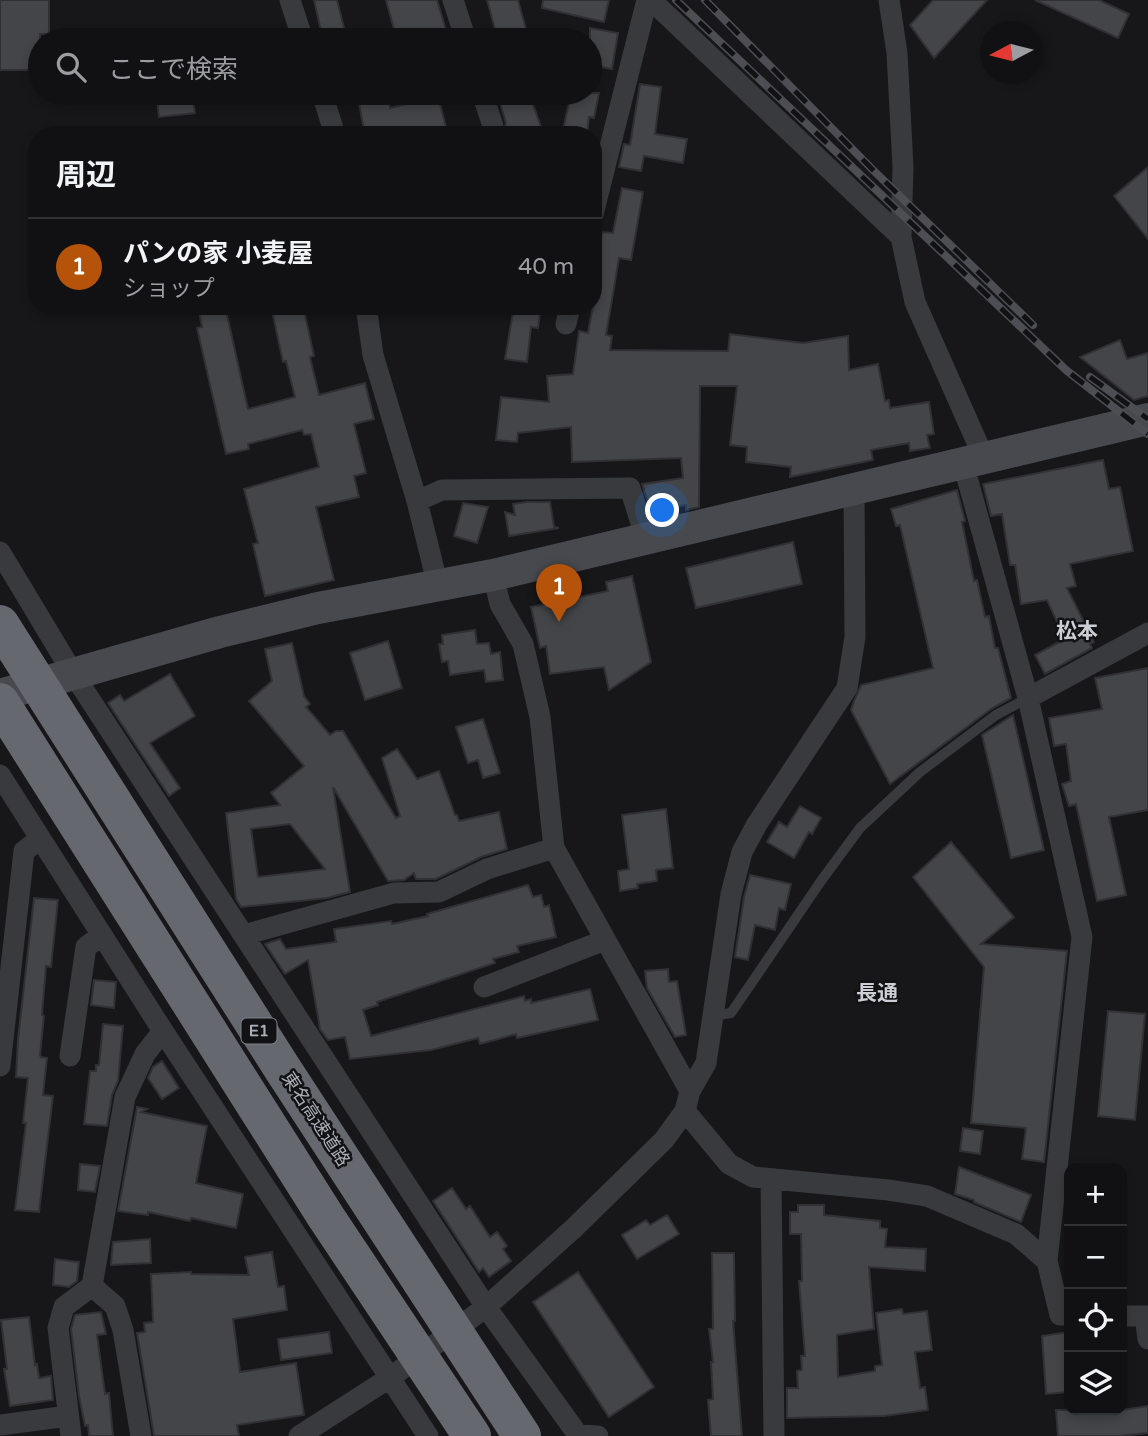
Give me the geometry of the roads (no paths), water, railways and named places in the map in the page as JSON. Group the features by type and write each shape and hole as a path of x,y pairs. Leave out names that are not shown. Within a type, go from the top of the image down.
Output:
{"highway":[{"name":"東名高速道路","path":"0,624 282,1068 522,1436"},
{"name":"E1","path":"0,702 326,1217 472,1436"}],"street":[{"path":"290,0 299,28"},
{"path":"453,0 462,28"},
{"path":"602,180 649,0 901,237"},
{"path":"889,0 898,66 902,167 901,237 915,302 973,461 1082,937 1047,1261 1060,1315 1064,1315"},
{"path":"326,105 332,126"},
{"path":"486,105 493,126"},
{"path":"367,315 373,355 417,501 438,586"},
{"path":"0,695 220,632 306,611 493,575 1148,419"},
{"path":"417,501 442,490 630,488 646,539"},
{"path":"299,1436 391,1377 486,1307 583,1220 664,1140 687,1101 706,1063 731,894 742,852 757,824 847,688 855,637 854,490"},
{"path":"0,552 74,675 486,1307 578,1435 598,1436"},
{"path":"493,575 500,604 523,644 540,717 554,848 605,940 687,1101 729,1164 753,1177 771,1180 927,1196 1016,1234 1047,1261"},
{"path":"1028,698 1148,634"},
{"path":"0,775 163,1031 428,1436"},
{"path":"0,1066 24,851 40,839"},
{"path":"244,935 394,893 439,892 487,869 554,848"},
{"path":"70,1056 86,947 102,935"},
{"path":"484,987 605,940"},
{"path":"0,1425 70,1426 58,1328 64,1307 92,1286 125,1097 145,1054 163,1031"},
{"path":"771,1180 774,1436"},
{"path":"92,1286 115,1306 123,1330 141,1436"},
{"path":"1127,1316 1147,1316 1148,1339"}],"lane":[{"path":"713,1016 731,1013 860,828 920,772 996,716 1028,698"}],"railway":[{"path":"676,0 1066,370 1148,434"},
{"path":"705,0 873,170 1033,325"},
{"path":"1090,377 1148,419"}],"place":[{"name":"パンの家 小麦屋","path":"559,622"}],"district":[{"name":"松本","path":"1077,631"},
{"name":"長通","path":"877,993"}]}
